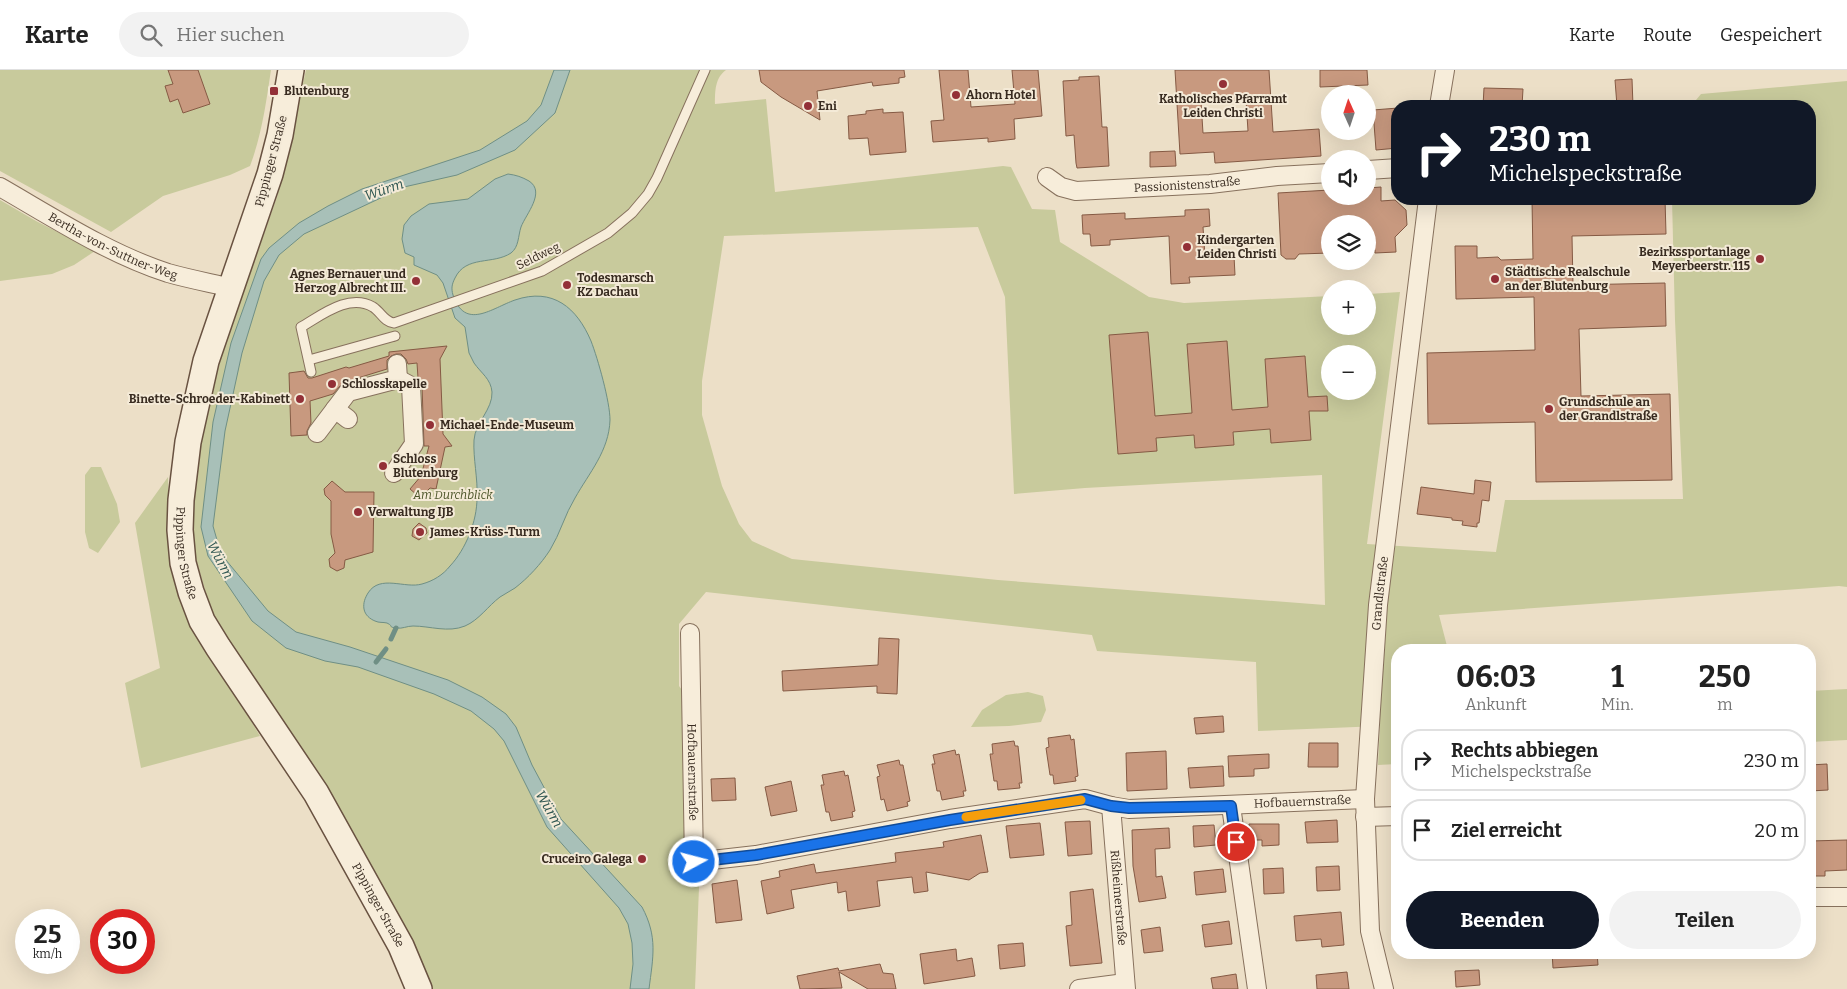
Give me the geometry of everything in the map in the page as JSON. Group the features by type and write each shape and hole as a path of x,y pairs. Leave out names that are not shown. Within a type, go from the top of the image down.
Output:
{"main road":[{"name":"Pippinger Straße","path":"291,70 282,126 270,174 206,361 188,442 181,500 180,530 183,563 202,621 316,792 400,946 419,989"}],"street":[{"path":"1440,100 1445,70"},
{"path":"1376,169 1391,168"},
{"name":"Passionistenstraße","path":"1047,177 1061,187 1076,191 1210,184 1277,176 1321,174"},
{"name":"Bertha-von-Suttner-Weg","path":"0,187 138,262 168,272 232,288"},
{"name":"Grandlstraße","path":"1384,989 1376,965 1370,931 1365,799 1378,605 1427,205"},
{"path":"317,434 342,414 348,392 398,372 411,386 414,444 404,453 394,473"},
{"name":"Hofbauernstraße","path":"690,633 694,862 756,855 950,820 1085,799 1111,806 1129,808 1231,806 1365,799"},
{"name":"Rißheimerstraße","path":"1111,806 1125,986"},
{"path":"1231,806 1256,989"},
{"path":"1365,817 1391,816"},
{"path":"1816,896 1847,897"},
{"path":"1079,989 1125,986"}],"lane":[{"name":"Seldweg","path":"309,360 302,327 345,303 358,302 365,304 377,311 392,324 542,271 608,233 632,213 648,194 705,70"},
{"path":"311,372 309,360 395,336"}],"green space":[{"path":"0,70 271,70 261,130 250,166 230,175 163,196 111,232 0,171"},
{"name":"Am Durchblick","path":"306,70 726,70 718,81 715,104 766,99 775,192 1003,166 1011,167 1032,209 1055,210 1060,242 1149,297 1184,303 1321,296 1321,335 1376,335 1376,294 1400,292 1367,544 1496,552 1505,500 1683,499 1672,205 1816,205 1816,100 1696,100 1701,94 1847,81 1847,587 1839,586 1439,615 1446,644 1391,644 1391,764 1378,765 1380,726 1258,731 1256,662 1097,651 1092,635 706,592 679,624 679,686 699,713 700,862 695,989 428,989 214,621 192,545 191,493 210,387 277,197","holes":["978,227 1005,297 1014,494 1085,488 1322,475 1325,605 998,580 792,559 752,541 739,524 722,486 702,415 702,381 724,236"]},
{"path":"0,200 95,251 74,265 52,274 0,281"},
{"path":"91,467 101,467 117,504 120,522 98,553 89,548 85,532 85,475"},
{"path":"168,477 170,551 185,610 260,736 141,768 125,683 160,668 135,523"},
{"path":"1847,689 1847,740 1816,742 1816,691"},
{"path":"1028,692 1043,696 1046,710 1041,722 1009,726 971,727 982,710 1006,695"}],"water":[{"name":"Würm","path":"554,70 570,70 555,113 515,150 457,175 404,187 304,234 279,255 264,281 242,353 225,431 213,526 221,554 268,611 296,632 350,647 448,680 482,697 506,714 516,727 532,765 561,819 642,907 650,928 653,947 649,989 630,989 633,964 632,943 628,924 619,908 547,827 504,741 494,729 471,711 434,694 358,667 325,661 286,648 252,621 208,556 201,527 213,422 231,343 261,259 269,248 299,223 362,189 480,150 527,121 541,105"},
{"path":"508,174 519,176 529,181 536,191 533,203 521,227 516,248 504,257 466,266 454,280 453,295 458,306 472,315 480,314 515,300 541,296 562,303 571,310 585,329 597,358 608,403 609,431 602,452 571,504 554,544 525,580 500,597 475,620 465,626 452,629 413,626 392,627 387,623 376,622 365,613 365,599 373,587 379,584 415,585 434,579 441,575 456,559 466,543 473,525 477,491 474,440 477,428 492,398 488,380 474,363 469,353 465,327 455,318 443,283 437,275 414,265 414,257 405,253 402,239 404,225 411,216 429,204 468,199 495,179"}],"building":[{"path":"168,70 198,70 210,104 183,113 178,99 170,102 165,86 173,84"},
{"path":"759,70 904,70 905,77 899,78 899,83 873,86 872,82 817,91 820,120 781,97 761,82"},
{"path":"939,70 968,70 971,107 1015,104 1012,70 1038,70 1042,116 1014,119 1015,139 988,142 988,138 933,142 931,121 944,120"},
{"path":"1175,70 1269,70 1273,132 1319,129 1321,156 1215,163 1214,152 1180,154","holes":["1246,100 1248,131 1203,133 1201,102"]},
{"path":"1320,70 1367,70 1368,85 1321,85 1320,87"},
{"path":"1099,76 1102,127 1107,127 1109,166 1077,168 1074,135 1066,136 1063,81 1079,80 1079,77"},
{"path":"1632,79 1633,100 1617,100 1615,80"},
{"path":"1484,88 1523,89 1522,100 1483,100"},
{"path":"883,109 883,113 903,112 906,152 870,155 868,138 849,139 848,116 866,114 866,111"},
{"path":"1391,109 1391,149 1376,150 1376,110"},
{"path":"1175,151 1176,166 1150,167 1150,152"},
{"path":"1376,187 1381,187 1381,201 1391,200 1391,205 1400,205 1406,210 1407,225 1395,237 1396,252 1376,253 1376,215 1321,215 1321,253 1299,254 1295,259 1286,259 1281,255 1278,193 1321,191 1321,205 1376,205"},
{"path":"1532,205 1665,205 1666,234 1572,236 1573,285 1665,283 1666,326 1579,329 1581,396 1670,394 1672,480 1536,482 1535,422 1428,424 1427,353 1535,350 1534,297 1456,299 1455,246 1477,246 1477,258 1498,257 1501,260 1533,259"},
{"name":"Kindergarten Leiden Christi","path":"1209,209 1210,226 1203,227 1205,257 1234,256 1235,275 1189,277 1190,283 1171,284 1169,236 1110,240 1110,245 1091,246 1090,234 1083,234 1082,215 1125,213 1125,219 1185,216 1185,210"},
{"path":"1148,332 1155,416 1192,413 1187,344 1227,341 1232,410 1268,407 1265,359 1305,356 1308,397 1321,396 1321,400 1327,400 1328,411 1309,411 1311,440 1271,443 1270,429 1233,432 1234,445 1195,448 1194,435 1156,438 1157,451 1118,454 1109,335"},
{"path":"447,346 440,359 443,434 452,446 445,447 436,489 430,488 423,495 417,495 410,489 421,476 429,446 424,446 422,385 418,378 417,363 408,364 401,354 391,356 387,360 387,369 345,382 333,394 310,401 311,423 307,435 291,436 289,373 304,371 308,378 312,378 389,356 389,352"},
{"path":"1475,480 1491,482 1489,501 1482,500 1477,527 1462,525 1463,521 1452,520 1452,518 1417,514 1421,487 1474,494"},
{"path":"332,481 345,492 374,492 373,552 345,560 344,568 337,571 330,567 329,559 335,553 331,534 331,501 325,495 324,489"},
{"path":"419,523 426,528 427,533 419,540 412,536 413,529"},
{"path":"879,638 899,639 897,694 877,693 877,686 783,691 782,671 878,665"},
{"path":"1223,716 1224,732 1196,734 1194,718"},
{"path":"1070,735 1071,740 1074,739 1078,776 1075,777 1076,781 1054,784 1053,775 1050,775 1046,748 1049,747 1048,738"},
{"path":"1014,741 1015,746 1018,746 1022,783 1019,783 1020,788 998,790 997,781 994,781 990,754 993,754 992,744"},
{"path":"1309,743 1338,743 1338,767 1308,767"},
{"path":"955,750 956,755 959,754 966,791 963,791 964,796 942,800 940,791 937,791 932,764 935,764 933,755"},
{"path":"1166,751 1167,789 1127,791 1126,753"},
{"path":"1269,754 1269,768 1254,769 1254,776 1229,777 1228,756"},
{"path":"899,760 900,765 903,765 910,801 907,802 908,806 887,811 884,799 881,800 877,777 880,776 877,765"},
{"path":"1827,764 1828,790 1816,791 1816,765"},
{"path":"1223,766 1224,786 1190,788 1188,768"},
{"path":"844,771 845,776 848,775 855,811 852,812 853,817 831,821 829,812 826,812 821,785 824,785 822,775"},
{"path":"735,778 736,800 712,801 711,779"},
{"path":"791,781 797,811 771,816 765,787"},
{"path":"1337,820 1338,842 1307,843 1305,822"},
{"path":"1090,821 1092,854 1068,856 1065,822"},
{"path":"1040,823 1044,855 1010,858 1006,826"},
{"path":"1249,824 1279,824 1279,845 1262,846 1262,840 1249,840"},
{"path":"1214,825 1216,845 1194,847 1193,826"},
{"path":"1169,828 1170,848 1155,849 1156,877 1162,876 1166,898 1139,902 1133,866 1132,830"},
{"path":"981,835 988,872 980,873 969,880 926,872 928,891 914,893 912,877 877,881 880,906 848,911 846,891 838,893 837,882 791,890 794,908 767,914 761,881 780,877 779,871 814,864 816,873 896,862 895,853 944,847 943,842"},
{"path":"1847,840 1847,870 1825,871 1825,876 1816,876 1816,841"},
{"path":"1339,866 1340,890 1317,891 1316,867"},
{"path":"1283,868 1284,893 1264,894 1263,869"},
{"path":"1223,869 1226,892 1196,895 1194,872"},
{"path":"737,880 742,920 716,923 712,884"},
{"path":"1093,889 1102,963 1070,966 1066,926 1072,925 1070,892"},
{"path":"1341,912 1344,945 1322,947 1321,939 1296,941 1294,916"},
{"path":"1229,921 1232,944 1205,947 1202,925"},
{"path":"1160,927 1163,951 1144,953 1141,930"},
{"path":"1023,943 1025,966 1000,969 998,945"},
{"path":"956,949 957,961 972,958 975,976 924,984 920,954"},
{"path":"1552,959 1598,959 1598,965 1553,968"},
{"path":"880,964 883,973 893,974 896,989 868,989 839,972 842,988 800,989 797,976 838,968 839,971"},
{"path":"1479,970 1480,985 1456,987 1455,971"},
{"path":"1347,972 1349,989 1317,989 1316,975"},
{"path":"1236,974 1238,989 1213,989 1211,978"}],"waterway":[{"path":"391,639 396,628"},
{"path":"376,662 386,649"}],"slow traffic":[{"path":"966,817 1081,800"}],"place":[{"name":"Katholisches Pfarramt Leiden Christi","path":"1223,84"},
{"name":"Blutenburg","path":"274,91"},
{"name":"Ahorn Hotel","path":"956,95"},
{"name":"Eni","path":"808,106"},
{"name":"Kindergarten Leiden Christi","path":"1187,247"},
{"name":"Bezirkssportanlage Meyerbeerstr. 115","path":"1760,259"},
{"name":"Städtische Realschule an der Blutenburg","path":"1495,279"},
{"name":"Agnes Bernauer und Herzog Albrecht III.","path":"416,281"},
{"name":"Todesmarsch KZ Dachau","path":"567,285"},
{"name":"Schlosskapelle","path":"332,384"},
{"name":"Binette-Schroeder-Kabinett","path":"300,399"},
{"name":"Grundschule an der Grandlstraße","path":"1549,409"},
{"name":"Michael-Ende-Museum","path":"430,425"},
{"name":"Schloss Blutenburg","path":"383,466"},
{"name":"Verwaltung IJB","path":"358,512"},
{"name":"James-Krüss-Turm","path":"420,532"},
{"name":"Cruceiro Galega","path":"642,859"}],"route":[{"path":"694,862 756,855 950,820 1085,799 1111,806 1129,808 1231,806 1236,842"}]}
